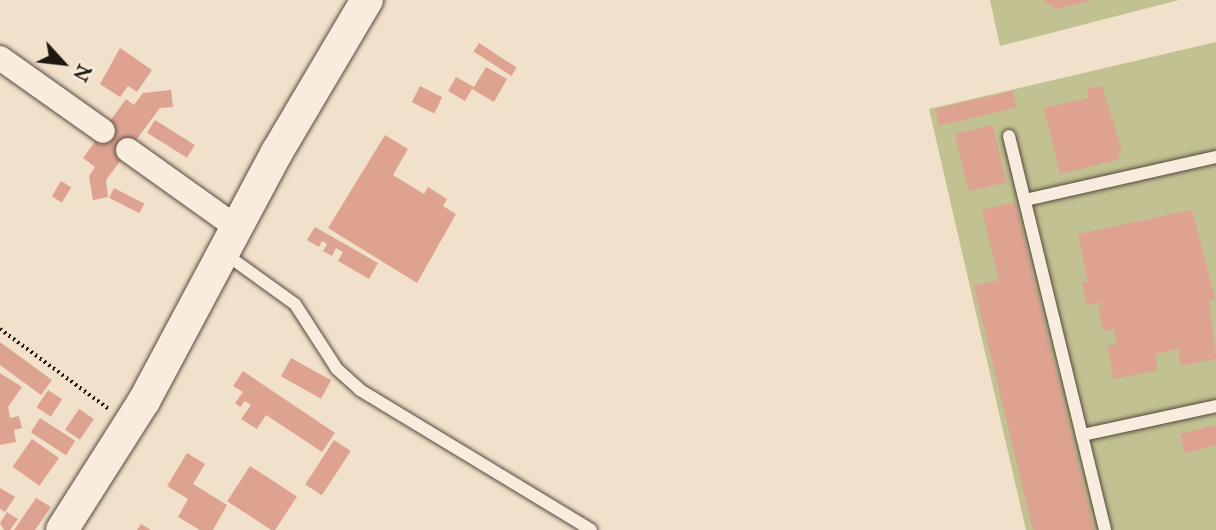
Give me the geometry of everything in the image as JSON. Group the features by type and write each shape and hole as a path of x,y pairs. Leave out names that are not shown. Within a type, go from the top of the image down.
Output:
{"street":[{"path":"62,530 130,425 230,240 367,0"},
{"path":"0,58 103,131"},
{"path":"128,150 230,240"}],"lane":[{"path":"1009,136 1104,530"},
{"path":"1025,200 1216,157"},
{"path":"230,240 295,304 337,369 354,385 591,530"},
{"path":"1082,435 1216,406"}],"path":[{"path":"0,329 130,425"}],"shaded area":[{"path":"990,0 1179,0 1000,46"},
{"path":"1216,42 1216,530 1026,530 929,109"}],"building":[{"path":"1043,0 1089,0 1089,1 1057,9"},
{"path":"479,43 517,68 511,76 474,51"},
{"path":"120,48 152,70 137,92 128,86 120,97 100,84"},
{"path":"486,67 507,79 494,102 472,89 465,101 448,91 456,77 474,87"},
{"path":"420,86 442,97 434,113 412,102"},
{"path":"1102,86 1122,151 1118,152 1120,159 1060,174 1044,108 1089,98 1087,89"},
{"path":"171,90 173,107 160,108 106,180 108,197 93,200 89,176 95,167 83,158 126,99 134,105 143,93"},
{"path":"1013,91 1017,108 939,126 935,109"},
{"path":"155,120 195,145 187,158 147,133"},
{"path":"993,125 1006,182 968,191 955,134"},
{"path":"385,135 408,149 393,175 424,194 428,187 447,199 443,206 456,214 417,283 328,228"},
{"path":"61,181 71,187 62,203 52,196"},
{"path":"114,188 144,203 139,213 109,198"},
{"path":"1015,202 1094,530 1033,530 974,286 999,280 982,210"},
{"path":"1192,210 1215,299 1209,300 1216,359 1181,366 1178,349 1155,354 1158,370 1114,379 1107,346 1117,344 1114,329 1103,331 1098,309 1102,302 1087,305 1082,283 1088,282 1078,234"},
{"path":"315,227 378,263 369,279 338,261 343,252 336,248 332,256 323,251 327,244 322,241 319,247 307,240"},
{"path":"0,342 52,380 41,395 0,365"},
{"path":"291,358 331,380 321,399 281,376"},
{"path":"243,371 335,433 322,452 266,415 257,429 241,419 251,405 245,401 240,407 235,403 243,392 233,386"},
{"path":"0,373 22,387 8,407 10,418 19,416 22,428 14,430 16,442 0,445"},
{"path":"48,390 62,399 51,417 37,408"},
{"path":"79,409 94,419 80,440 65,430"},
{"path":"40,418 75,441 66,455 31,432"},
{"path":"1216,425 1216,445 1185,453 1180,434"},
{"path":"32,439 59,458 40,486 12,467"},
{"path":"334,440 351,451 322,495 305,484"},
{"path":"187,453 205,464 193,484 227,505 213,530 200,530 178,517 188,499 167,486"},
{"path":"250,466 297,496 275,530 227,501"},
{"path":"0,488 15,497 5,512 0,509"},
{"path":"36,498 51,507 35,530 14,530"},
{"path":"7,512 18,519 10,530 4,530 0,523"},
{"path":"141,524 151,530 137,530"}]}
